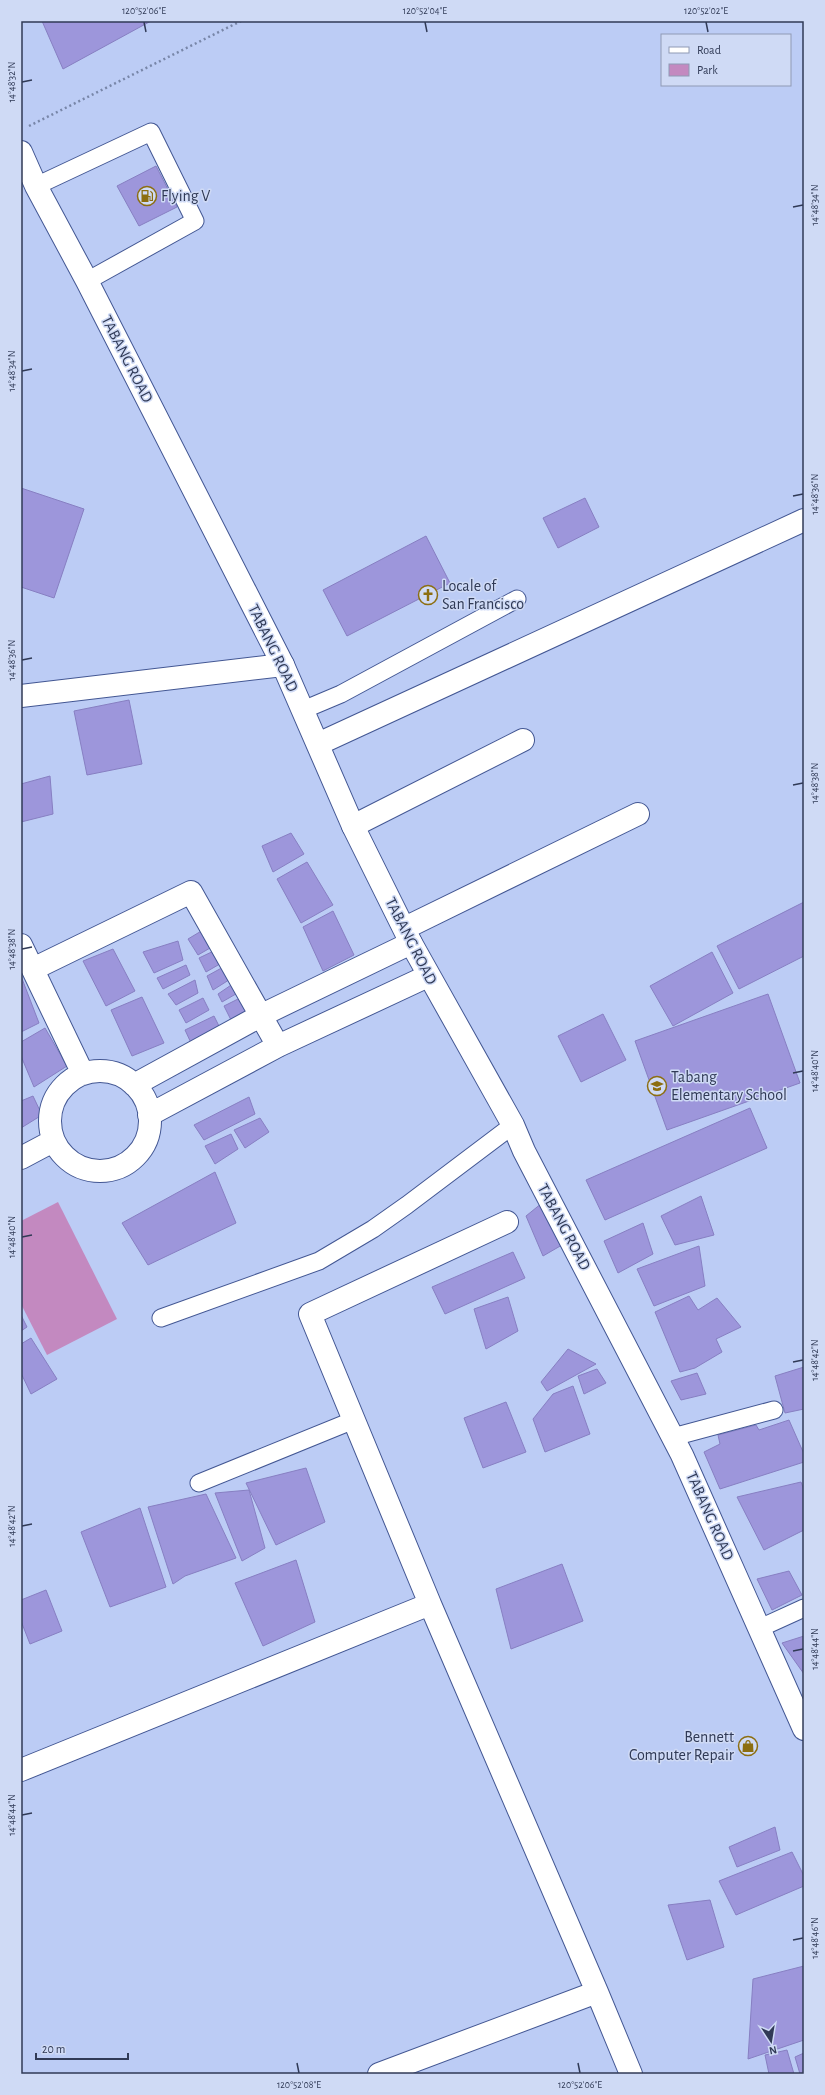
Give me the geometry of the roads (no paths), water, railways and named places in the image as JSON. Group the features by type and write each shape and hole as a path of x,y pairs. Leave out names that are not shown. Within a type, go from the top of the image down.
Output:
{"street":[{"name":"TABANG ROAD","path":"21,152 36,186 88,281 283,665 352,826 428,976 513,1125 528,1158 673,1437 803,1724"},
{"path":"318,744 804,520"},
{"path":"21,696 283,665"},
{"path":"352,826 523,740"},
{"path":"134,1085 408,935 638,814"},
{"path":"33,969 191,892 262,1015 278,1046"},
{"path":"21,945 83,1074"},
{"path":"149,1115 278,1046 428,976"},
{"path":"94,1071 115,1074 134,1085 144,1098 149,1115 149,1130 143,1146 133,1158 120,1167 105,1170 89,1170 74,1164 62,1154 53,1141 50,1125 50,1112 54,1100 71,1080 83,1074 94,1071"},
{"path":"21,1158 53,1141"},
{"path":"507,1222 310,1314 430,1604 631,2074"},
{"path":"21,1770 430,1604"},
{"path":"379,2074 597,1992"}],"lane":[{"path":"36,186 151,132 195,221 88,281"},
{"path":"302,710 341,694 517,599"},
{"path":"161,1318 319,1261 390,1217 513,1125"},
{"path":"673,1437 774,1410"},
{"path":"199,1483 354,1420"},
{"path":"760,1628 804,1608"}],"place":[{"name":"Flying V","path":"147,196"},
{"name":"Locale of San Francisco","path":"428,595"},
{"name":"Tabang Elementary School","path":"657,1086"},
{"name":"Bennett Computer Repair","path":"748,1746"}]}
